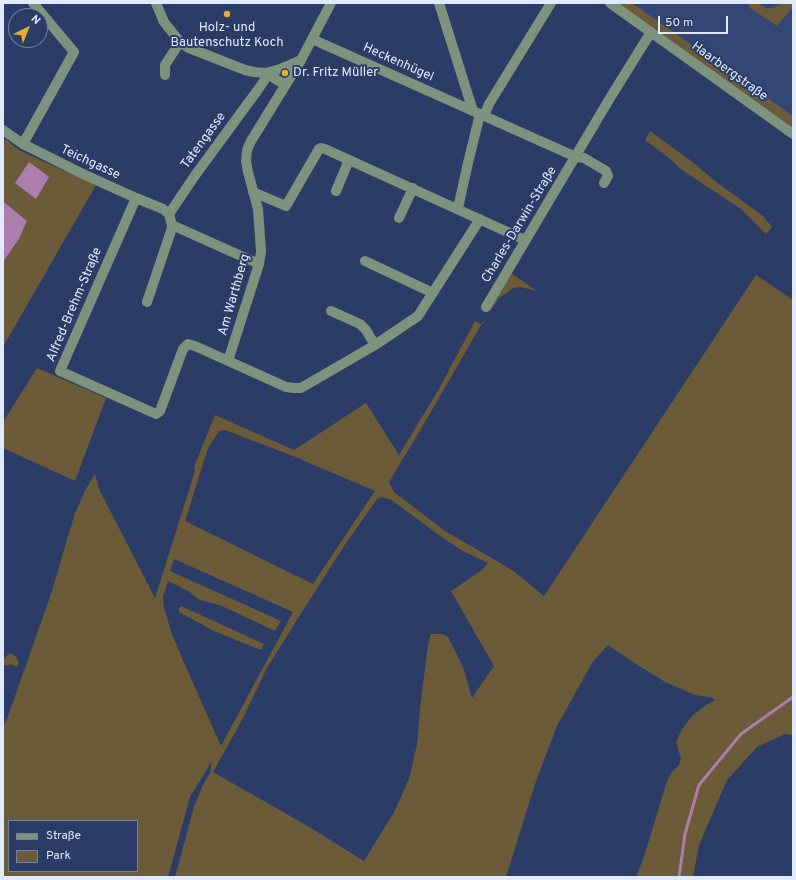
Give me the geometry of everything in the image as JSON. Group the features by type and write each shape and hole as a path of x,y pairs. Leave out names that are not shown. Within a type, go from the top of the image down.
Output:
{"street":[{"path":"23,144 74,52 33,3"},
{"path":"156,3 168,28 180,42 189,48 245,70 254,72 266,73 301,60"},
{"name":"Am Warthberg","path":"228,361 259,264 261,252 258,209 246,161 248,150 251,141 301,60 331,3"},
{"path":"439,3 479,114"},
{"path":"458,208 479,114 489,104 551,3"},
{"name":"Haarbergstraße","path":"610,3 793,134"},
{"name":"Charles-Darwin-Straße","path":"486,307 610,98 652,32"},
{"name":"Heckenhügel","path":"312,39 479,114"},
{"path":"165,75 166,65 180,42"},
{"path":"266,73 285,85"},
{"name":"Tatengasse","path":"169,214 260,86 266,73"},
{"name":"Charles-Darwin-Straße","path":"479,114 576,157"},
{"name":"Teichgasse","path":"3,130 23,144 83,174 163,209 169,214"},
{"path":"253,192 286,206 321,148 458,208 525,240"},
{"path":"576,157 584,158 606,171 608,176 604,183"},
{"path":"336,191 349,160"},
{"path":"399,218 413,188"},
{"name":"Alfred-Brehm-Straße","path":"136,198 60,371 156,414 160,412 183,349 188,344 286,387 301,388 375,345 418,316 480,219"},
{"path":"146,302 172,228 169,214"},
{"path":"172,225 259,264"},
{"path":"365,261 433,293"},
{"path":"331,311 360,324 366,330 375,345"}],"shaded area":[{"path":"627,3 793,3 793,121"},
{"path":"29,162 49,177 36,199 15,183"},
{"path":"3,201 27,221 19,239 3,262"}],"green space":[{"path":"617,3 632,3 793,116 793,128"},
{"path":"747,3 757,3 767,8 773,8 782,3 793,3 793,7 777,26 750,8"},
{"path":"650,131 763,216 772,227 766,234 741,209 682,170 645,140"},
{"path":"6,139 16,148 27,154 96,185 3,347 3,262 19,239 27,221 3,201 3,142"},
{"path":"511,273 537,291 521,287 513,288 499,298 487,316"},
{"path":"756,275 793,300 793,735 785,734 757,747 727,780 699,845 693,877 636,877 643,860 667,781 672,772 679,765 681,759 676,742 682,729 692,716 715,700 713,698 695,695 665,682 608,645 592,663 557,726 536,781 506,877 175,877 194,807 203,785 210,773 212,761 190,797 168,877 3,877 3,726 7,719 51,594 75,513 95,474 99,489 155,598 195,471 194,467 215,415 294,450 366,403 399,455 439,389 475,321 481,325 389,482 394,492 445,531 515,572 544,596","holes":["225,430 293,456 375,491 313,584 185,521 208,448 219,431","382,497 391,500 463,551 488,563 482,570 451,591 494,666 472,698 463,667 448,637 442,634 431,634 428,645 417,744 409,779 394,812 364,861 306,825 213,772 242,720 267,668 344,546 377,499","174,559 293,612 221,746 172,634 164,608 163,597 168,581 188,591 200,600 222,606 275,631 281,621 170,571"]},
{"path":"37,368 106,398 75,481 3,448 3,422"},
{"path":"181,606 264,644 261,650 216,632 179,612 179,608"},
{"path":"10,653 15,656 19,662 17,667 10,664 8,666 3,664 3,659"}],"waterway":[{"path":"679,877 685,834 699,785 741,734 793,697"}],"place":[{"name":"Holz- und Bautenschutz Koch","path":"227,14"},
{"name":"Dr. Fritz Müller","path":"285,73"}]}
